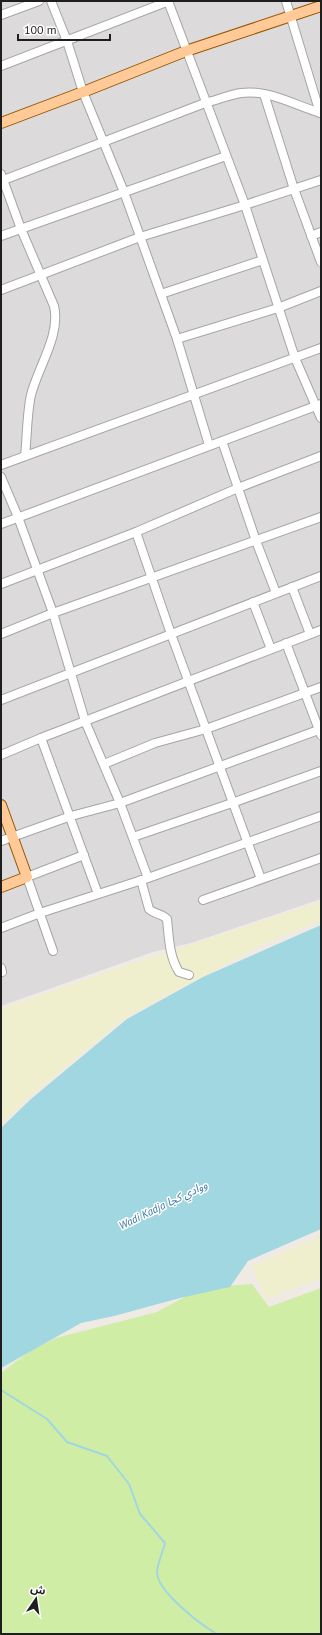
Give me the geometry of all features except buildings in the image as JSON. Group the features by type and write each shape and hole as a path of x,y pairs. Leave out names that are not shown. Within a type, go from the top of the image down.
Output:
{"main road":[{"path":"1,123 186,51 321,6"},
{"path":"1,805 27,877 1,887"}],"street":[{"path":"1,15 39,1"},
{"path":"51,1 67,40 83,92 102,142 124,192 161,294 177,339 209,445"},
{"path":"1,66 168,1 205,103 245,205 295,358 319,405 321,418"},
{"path":"286,1 320,113"},
{"path":"25,456 31,395 50,347 56,316 54,306 21,229 2,179 205,103 240,93 252,92 264,94 320,113"},
{"path":"264,94 294,189 321,262"},
{"path":"1,236 226,156"},
{"path":"1,290 140,237 321,180"},
{"path":"312,236 321,232"},
{"path":"161,294 263,260"},
{"path":"177,339 278,308 321,290"},
{"path":"1,465 321,348"},
{"path":"1,524 222,440 319,405"},
{"path":"222,440 256,541 276,593"},
{"path":"1,584 136,532 238,488 321,456"},
{"path":"1,477 18,517 52,613 85,721 133,837 144,879 149,909 167,919 170,949 174,965 179,972 189,975"},
{"path":"1,634 52,613 152,579 321,517"},
{"path":"136,532 218,766 261,878"},
{"path":"1,700 321,576"},
{"path":"292,587 310,634"},
{"path":"253,602 271,649"},
{"path":"1,755 189,680 321,630"},
{"path":"1,841 71,816 120,803 218,766 320,731 286,643"},
{"path":"104,764 155,744 206,729 321,687"},
{"path":"41,738 71,816 98,894"},
{"path":"133,837 232,804 321,771"},
{"path":"1,928 40,913 144,879 321,816"},
{"path":"54,951 27,877 84,855"},
{"path":"203,900 261,878 321,858"}],"shaded area":[{"path":"1,1 321,1 321,899 191,943 153,952 1,1006"}],"green space":[{"path":"321,902 321,920 262,945 126,1017 29,1097 1,1125 1,1009 119,968"},
{"path":"321,1236 321,1278 266,1299 252,1266"},
{"path":"252,1284 269,1307 321,1288 321,1634 1,1634 1,1373 30,1351 56,1338 157,1312 201,1288"}],"water":[{"name":"Wadi Kadja ووادي كجا","path":"321,925 321,1229 248,1261 230,1287 81,1323 1,1368 1,1128 31,1099 127,1019 203,977"}],"waterway":[{"path":"1,1390 47,1419 67,1442 107,1456 129,1484 140,1514 165,1543 157,1569 159,1581 181,1607 191,1616 217,1634"}]}
